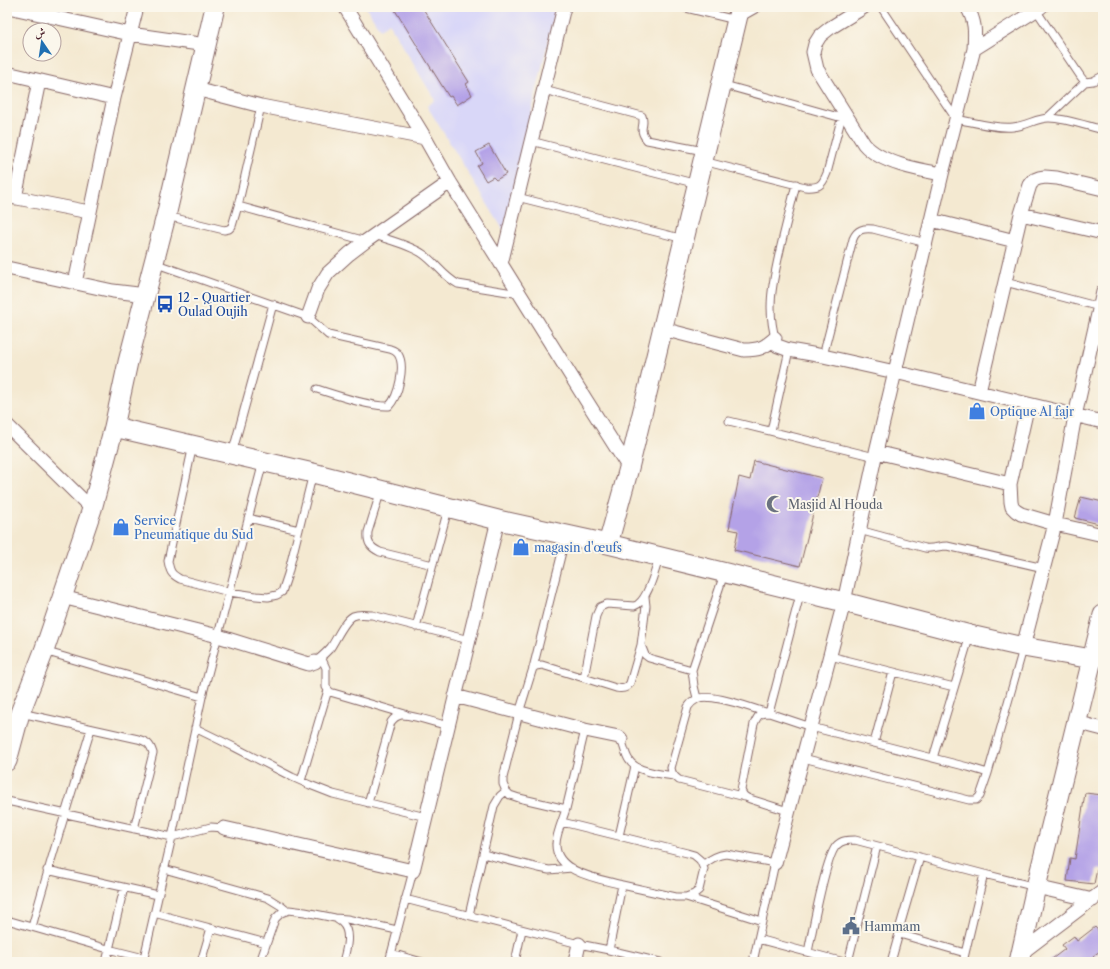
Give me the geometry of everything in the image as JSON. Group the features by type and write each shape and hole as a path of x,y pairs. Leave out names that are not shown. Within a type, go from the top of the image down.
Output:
{"street":[{"path":"8,7 130,34 206,45"},
{"path":"75,283 114,98 137,7"},
{"path":"7,761 14,712 44,651 92,509 114,427 128,362 166,216 215,7"},
{"path":"345,7 425,138 450,182 629,468"},
{"path":"501,264 564,7"},
{"path":"864,7 820,36 815,44 813,52 817,69 843,115 869,151 877,156 899,164 923,171 942,174"},
{"path":"775,863 844,602 875,454 942,174 974,49 976,31 972,16 967,7"},
{"path":"974,49 1039,9"},
{"path":"608,544 629,468 738,14"},
{"path":"7,73 114,98"},
{"path":"39,81 11,197 89,212"},
{"path":"196,89 261,106 425,138"},
{"path":"979,392 1021,214 1030,185 1034,180 1045,177 1057,178 1103,189"},
{"path":"308,317 318,289 328,273 370,238 450,182"},
{"path":"1021,214 1103,234"},
{"path":"931,220 1015,242"},
{"path":"7,268 113,291 146,295"},
{"path":"1023,647 1055,524 1075,416 1103,292"},
{"path":"662,329 744,350 755,350 781,345 1103,422"},
{"path":"1028,404 1010,484 1012,507 1021,514 1055,524 1103,535"},
{"path":"7,425 92,509"},
{"path":"114,427 313,473 498,520 660,556 970,635 1023,647 1092,659"},
{"path":"875,454 1010,484"},
{"path":"224,828 413,871 498,520"},
{"path":"62,597 218,636 309,664 318,659"},
{"path":"1020,958 1103,615"},
{"path":"455,696 622,739"},
{"path":"1076,722 1103,729"},
{"path":"1036,887 1093,900"},
{"path":"1020,958 1103,891"},
{"path":"575,962 579,944"}],"lane":[{"path":"682,7 738,14 759,7"},
{"path":"881,7 956,119 1001,127 1012,127 1023,126 1047,118 1058,119 1103,130"},
{"path":"1039,9 1085,82"},
{"path":"1047,118 1085,82 1093,81 1103,76"},
{"path":"544,90 642,116 643,120 641,130 643,136 647,140 796,184 814,187 820,185 827,173 843,115 721,84"},
{"path":"166,216 224,230 229,229 232,226 261,106"},
{"path":"531,141 697,184"},
{"path":"771,431 781,345 772,321 770,305 772,287 796,184"},
{"path":"517,197 684,239"},
{"path":"238,206 414,249 422,253 451,281 458,284 520,294"},
{"path":"823,356 855,233 866,228 926,243"},
{"path":"154,263 308,317 328,335 390,349 396,352 401,360 401,375 395,396 389,406 382,407 317,389"},
{"path":"1005,282 1100,307"},
{"path":"232,454 273,304"},
{"path":"729,421 875,454"},
{"path":"193,445 168,561 170,570 174,576 180,579 229,592 268,597 282,592 288,574 313,473"},
{"path":"7,920 144,960 202,696 263,462"},
{"path":"381,490 368,532 368,538 373,549 433,565"},
{"path":"416,627 448,507"},
{"path":"248,518 299,530"},
{"path":"859,530 925,548 931,549 947,546 1044,568"},
{"path":"566,534 533,668 519,713 503,778 503,784 506,791 510,795 566,809"},
{"path":"584,678 596,616 600,607 607,604 634,606 640,603 645,597 660,556"},
{"path":"697,698 692,670 725,573"},
{"path":"769,713 801,592"},
{"path":"533,668 542,665 616,688 625,688 630,683 641,645 646,606 645,597"},
{"path":"448,726 335,695 326,687 326,668 318,659 332,646 346,622 354,616 362,614 372,615 469,640"},
{"path":"933,758 970,635"},
{"path":"641,645 645,655 649,658 692,670"},
{"path":"803,758 969,800 976,800 980,796 988,774 1023,647"},
{"path":"44,651 202,696"},
{"path":"830,656 954,687"},
{"path":"874,743 893,672"},
{"path":"301,781 328,690"},
{"path":"788,811 745,797 679,780 674,776 671,768 688,708 692,702 697,698 705,696 715,698 769,713 811,727 968,766 988,774"},
{"path":"14,712 138,739 148,743 151,747 152,753 134,829"},
{"path":"745,797 741,790 754,724 758,716 762,713 769,713"},
{"path":"368,803 391,722 394,718 400,715 409,716"},
{"path":"195,728 286,774 333,794 426,817"},
{"path":"32,928 47,870 66,814 91,729"},
{"path":"585,730 566,809 556,842 558,856 580,873 622,885 676,897 686,897 762,921"},
{"path":"622,739 629,762 643,770 674,776"},
{"path":"619,836 635,766"},
{"path":"469,915 494,806 500,796 506,791"},
{"path":"7,801 172,837 212,827 224,828"},
{"path":"562,822 694,855 700,860 704,869 699,890 686,897"},
{"path":"808,952 823,882 832,850 837,844 845,840 855,840 1036,887"},
{"path":"848,962 877,846"},
{"path":"483,854 544,869 554,870 572,868"},
{"path":"703,865 713,858 726,854 775,863 753,962"},
{"path":"892,962 900,926 920,857"},
{"path":"164,869 268,898 287,911"},
{"path":"47,870 158,895"},
{"path":"389,962 413,871"},
{"path":"963,962 984,874"},
{"path":"608,950 622,885"},
{"path":"106,962 124,888"},
{"path":"405,899 522,930 660,962"},
{"path":"260,962 275,919 281,913 289,910 347,919 397,930"},
{"path":"154,913 266,943"},
{"path":"335,918 342,923 347,930 343,962"},
{"path":"201,962 211,928"},
{"path":"515,962 522,930"},
{"path":"900,930 903,935 965,953"},
{"path":"758,939 844,962"},
{"path":"391,953 422,962"}],"shaded area":[{"path":"366,7 556,7 504,231 427,106 435,100 389,23 380,29"}],"building":[{"path":"393,7 422,7 469,82 466,84 472,95 457,105 451,96 449,97"},
{"path":"489,145 506,174 496,180 493,177 486,181 477,166 482,163 476,152"},
{"name":"Masjid Al Houda","path":"754,461 822,478 800,566 734,550 738,531 729,529 739,477 750,480"},
{"path":"1081,497 1103,502 1103,525 1075,518"},
{"path":"1085,793 1103,795 1103,870 1097,869 1094,884 1067,881 1070,858 1075,859"},
{"path":"1095,927 1103,936 1103,949 1093,956 1098,962 1048,962 1065,949 1062,945 1074,936 1077,941"}],"place":[{"name":"12 - Quartier Oulad Oujih","path":"165,304"},
{"name":"Optique Al fajr","path":"977,411"},
{"name":"Masjid Al Houda","path":"775,504"},
{"name":"Service Pneumatique du Sud","path":"121,527"},
{"name":"magasin d'œufs","path":"521,547"},
{"name":"Hammam","path":"851,926"}]}
